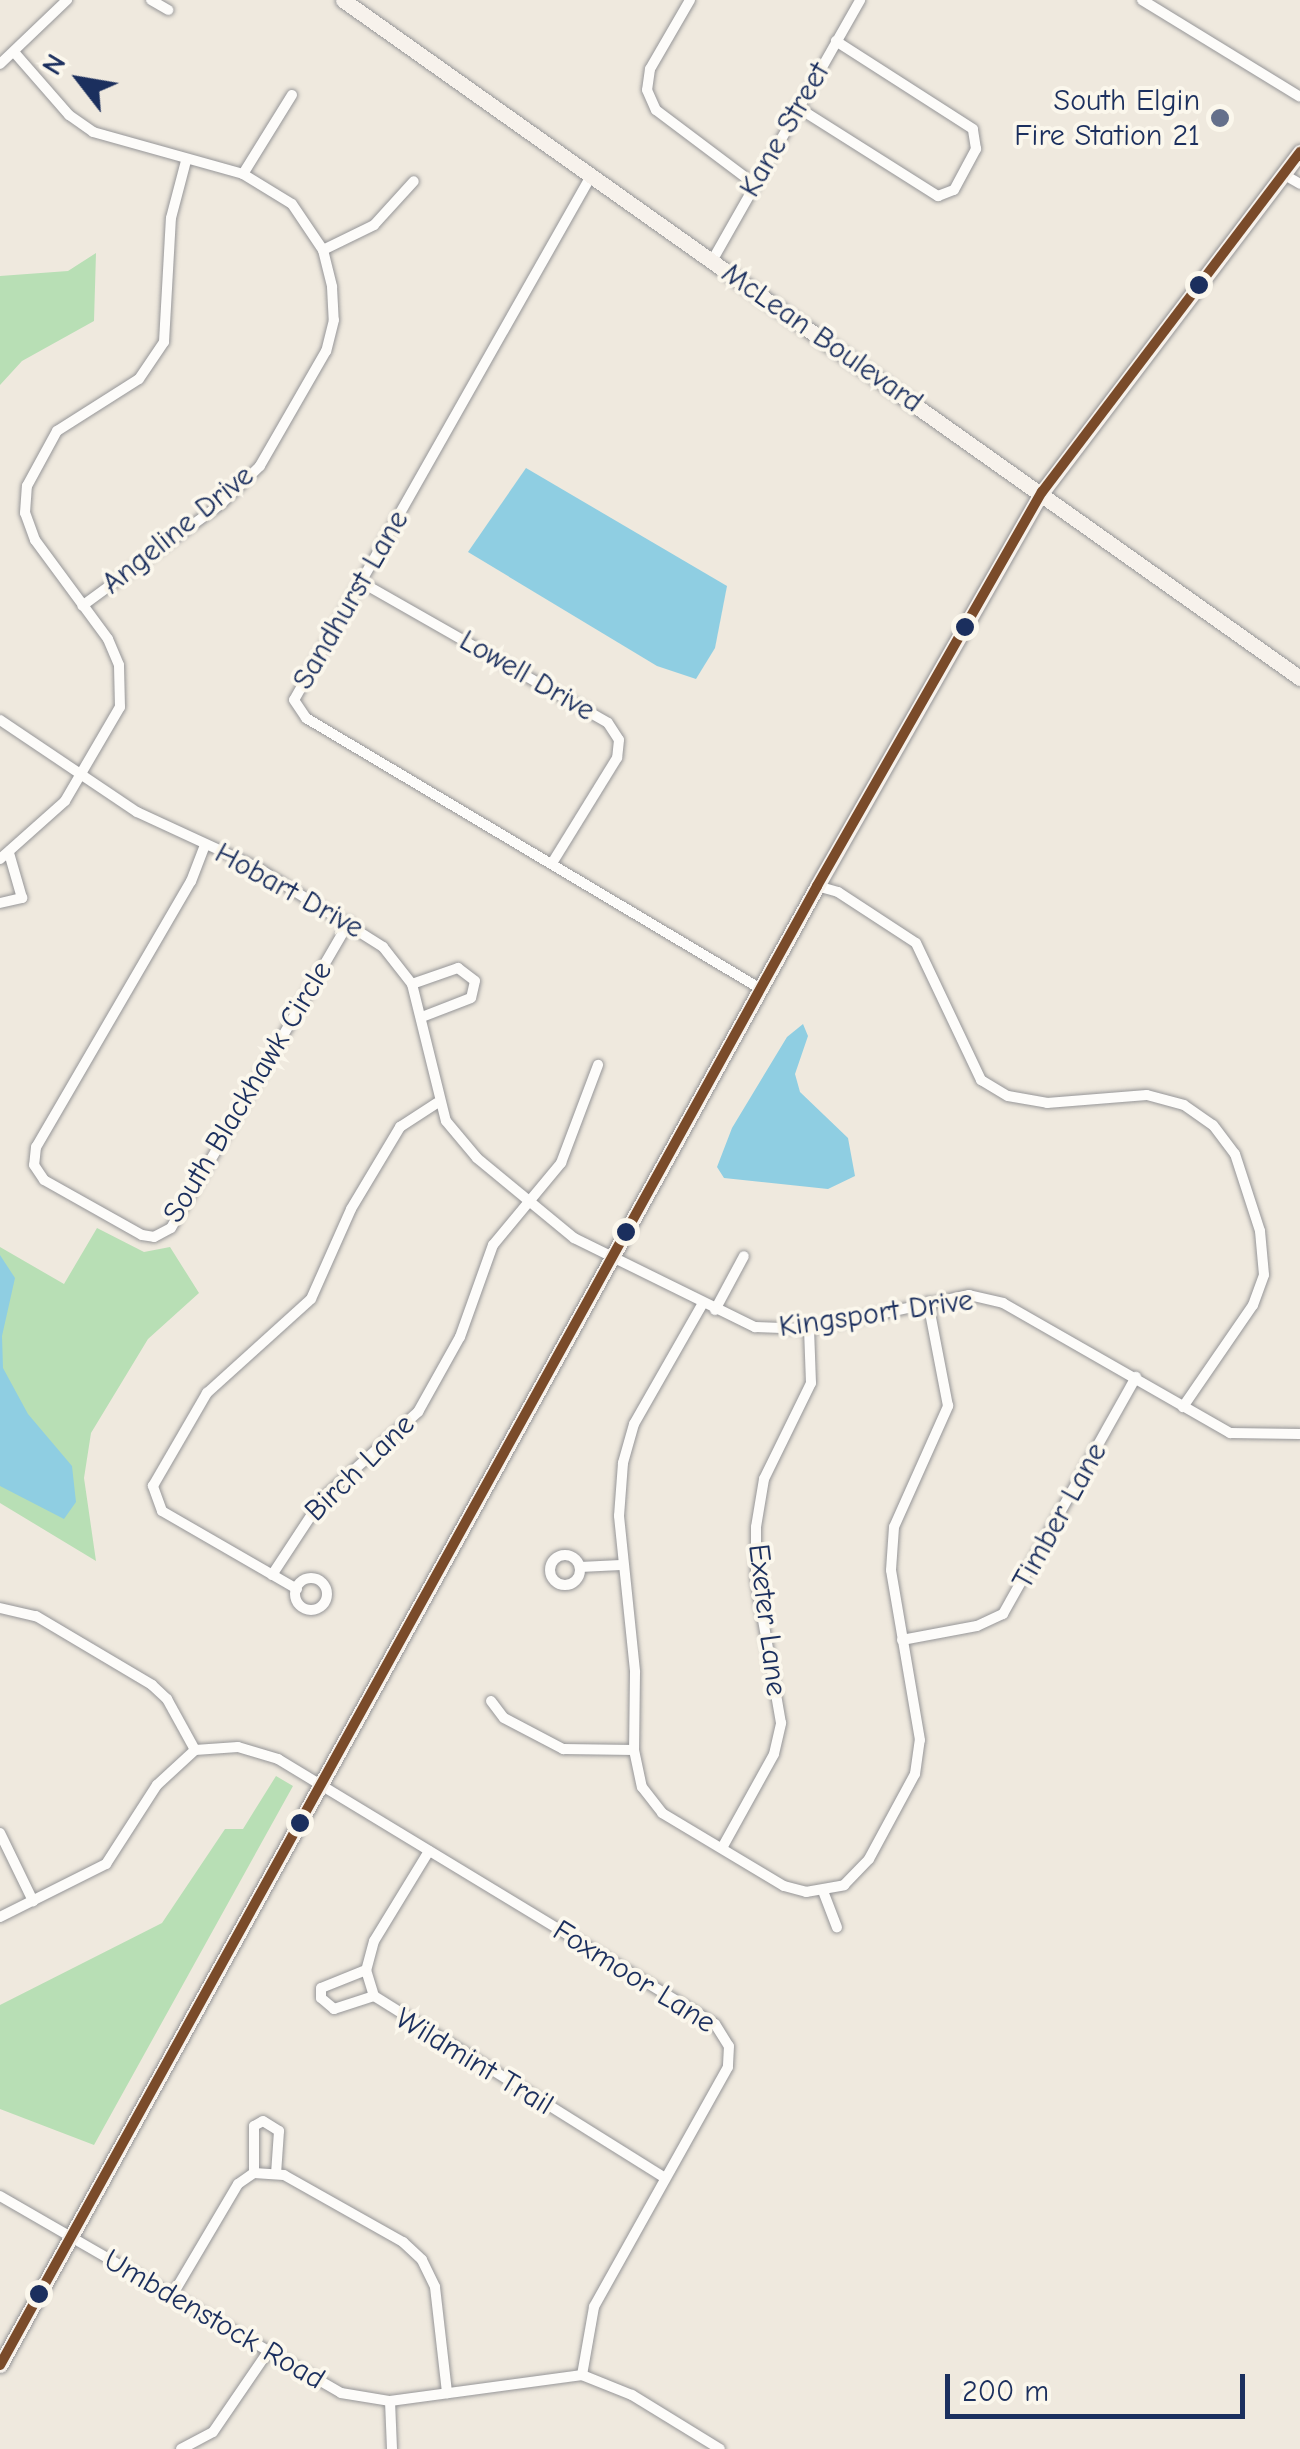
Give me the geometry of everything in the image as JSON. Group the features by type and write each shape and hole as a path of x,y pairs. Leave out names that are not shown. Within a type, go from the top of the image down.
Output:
{"main road":[{"name":"McLean Boulevard","path":"343,0 1300,678"},
{"path":"0,2365 357,1727 816,886 1042,492 1300,152"}],"street":[{"path":"0,64 67,0"},
{"path":"151,0 168,10"},
{"path":"690,0 650,70 647,90 656,110 753,183"},
{"name":"Kane Street","path":"712,262 753,183 860,0"},
{"path":"1142,0 1300,98"},
{"path":"797,107 938,196 954,190 976,149 973,129 836,40"},
{"name":"Angeline Drive","path":"14,52 69,116 93,132 242,174 292,204 322,250 334,320 326,351 260,466 221,504 82,606"},
{"path":"242,174 292,95"},
{"path":"0,903 22,898 5,856 30,838 80,778 107,735 121,687 108,639 35,540 25,513 27,486 58,431 139,379 164,342 171,218 186,161"},
{"path":"1284,174 1300,184"},
{"name":"Sandhurst Lane","path":"591,176 298,690 296,709 554,860 760,989"},
{"path":"322,250 374,225 414,181"},
{"name":"Lowell Drive","path":"361,582 608,723 618,740 617,758 554,860"},
{"name":"Hobart Drive","path":"0,720 80,778 350,922 383,946 412,984 422,1017 437,1103 476,1158 529,1204 613,1258"},
{"name":"South Blackhawk Circle","path":"205,845 191,882 36,1146 34,1166 44,1180 142,1235 162,1235 350,922"},
{"path":"816,886 838,892 916,943 981,1080 1008,1096 1047,1104 1162,1099 1214,1125 1235,1154 1260,1232 1264,1275 1252,1305 1183,1408"},
{"path":"412,984 458,968 476,981 471,998 422,1017"},
{"name":"Birch Lane","path":"272,1575 322,1498 418,1412 460,1338 493,1246 561,1163 598,1065"},
{"path":"296,1589 162,1511 153,1486 207,1393 310,1299 352,1209 400,1127 437,1103"},
{"path":"715,1310 744,1256"},
{"name":"Kingsport Drive","path":"613,1258 755,1327 808,1329 969,1295 1003,1303 1230,1433 1300,1434"},
{"path":"703,1303 634,1424 622,1463 621,1565 634,1672 634,1750 642,1786 662,1813 784,1886 822,1890 844,1885 869,1859 915,1774 920,1740 891,1570 894,1527 948,1406 928,1302"},
{"name":"Exeter Lane","path":"722,1848 774,1754 781,1723 756,1580 756,1527 774,1452 810,1383 808,1329"},
{"name":"Timber Lane","path":"902,1640 977,1626 1003,1614 1136,1378"},
{"path":"580,1566 621,1565"},
{"path":"0,1608 36,1616 152,1685 180,1718 195,1750 157,1785 106,1864 0,1917"},
{"path":"491,1701 504,1718 563,1749 634,1750"},
{"name":"Foxmoor Lane","path":"195,1750 258,1750 724,2033 728,2068 594,2307 582,2375"},
{"path":"0,1833 33,1902"},
{"path":"374,1996 334,2009 321,1998 322,1988 366,1970 374,1940 429,1851"},
{"path":"822,1890 837,1927"},
{"name":"Wildmint Trail","path":"366,1970 374,1996 665,2178"},
{"path":"254,2173 254,2126 263,2121 279,2131 276,2174"},
{"path":"174,2294 238,2184 254,2173 276,2174 402,2242 422,2260 435,2286 446,2393"},
{"name":"Umbdenstock Road","path":"0,2196 340,2393 390,2401 582,2375 632,2395 720,2449"},
{"path":"181,2449 214,2432 267,2353"},
{"path":"390,2401 392,2449"}],"green space":[{"path":"96,253 94,321 22,361 0,385 0,276 68,271"},
{"path":"97,1228 144,1252 170,1247 199,1293 148,1339 91,1433 84,1478 96,1561 0,1503 0,1247 64,1284"},
{"path":"276,1776 293,1786 94,2145 0,2109 0,2005 162,1923 225,1829 243,1829"}],"water":[{"path":"526,468 727,586 715,648 696,679 657,666 468,552"},
{"path":"803,1024 808,1036 795,1074 800,1092 848,1138 855,1176 828,1189 724,1178 717,1167 732,1128 787,1037"},
{"path":"0,1255 15,1278 2,1336 3,1368 28,1414 72,1466 76,1502 64,1519 0,1486"}],"transit line":[{"path":"0,2365 817,886 1042,492 1300,152"}],"place":[{"name":"South Elgin Fire Station 21","path":"1220,118"}]}
